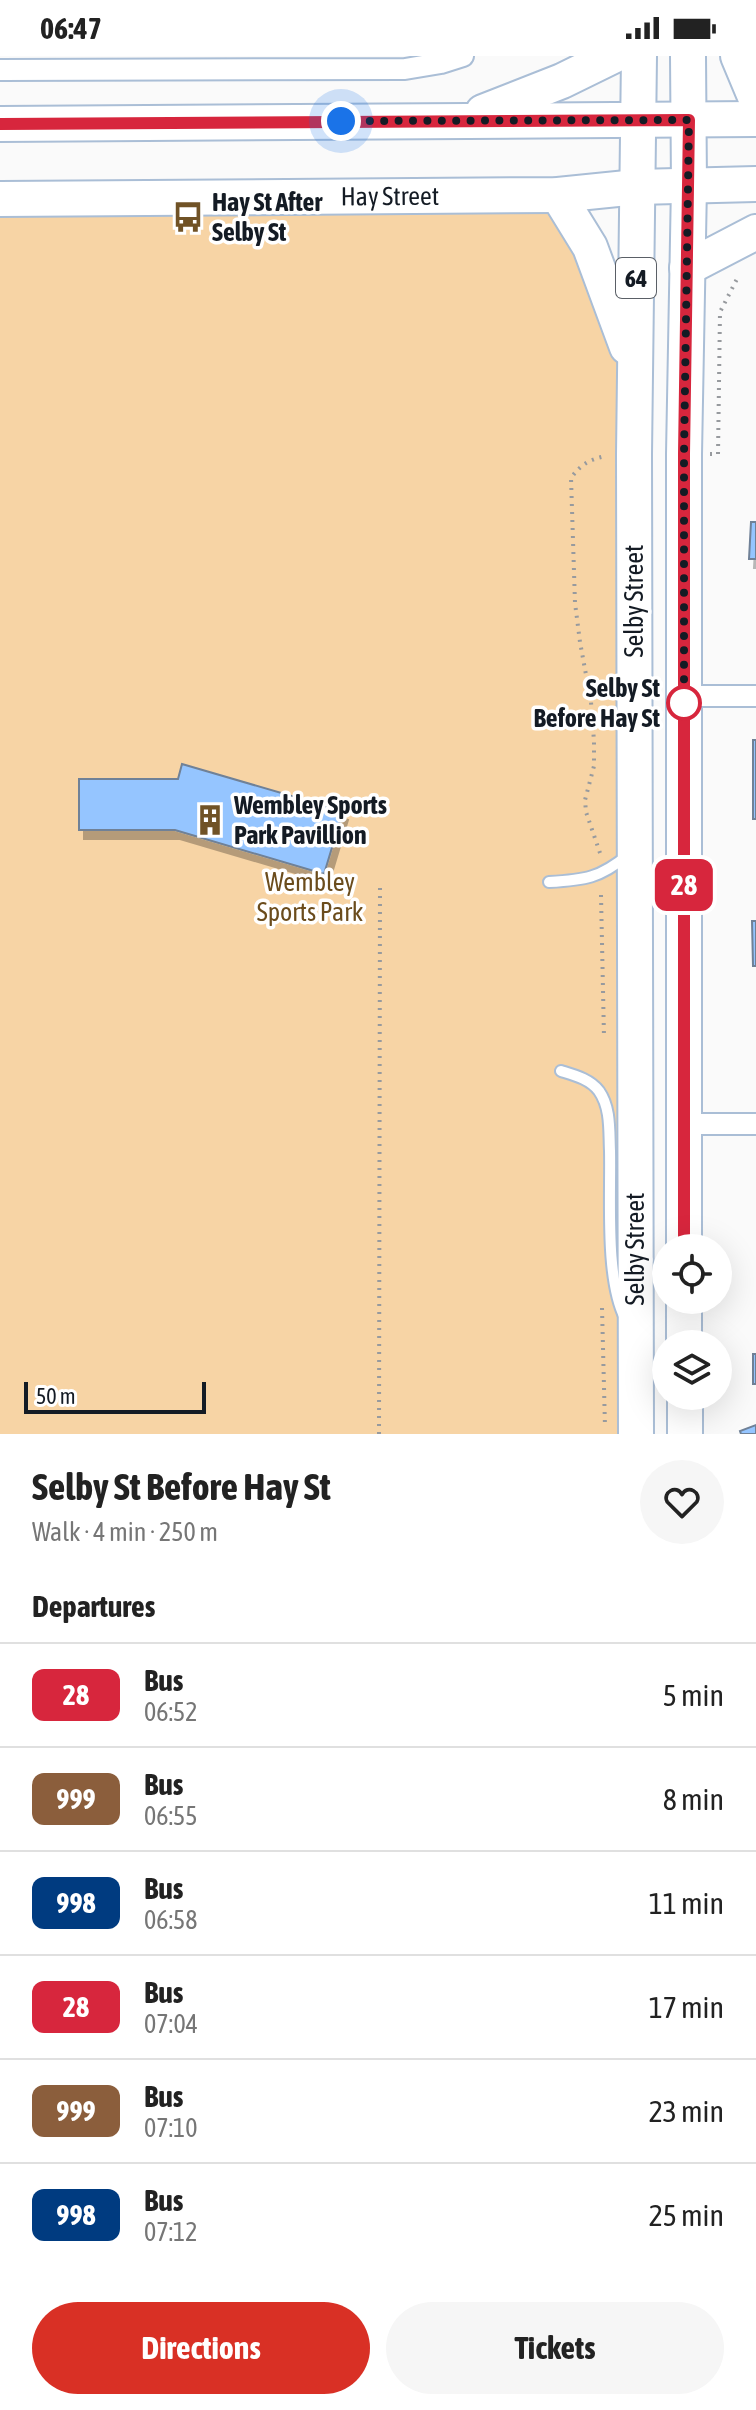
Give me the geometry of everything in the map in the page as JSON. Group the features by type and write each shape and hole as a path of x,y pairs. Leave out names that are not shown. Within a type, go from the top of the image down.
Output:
{"main road":[{"path":"464,120 562,81 613,56"},
{"name":"Selby Street","path":"636,1434 635,370 639,56"},
{"name":"Selby Street","path":"684,1234 688,56"},
{"path":"738,56 756,99"},
{"path":"0,124 756,119"},
{"name":"Hay Street","path":"0,199 558,195 637,187 756,184"},
{"path":"558,195 590,247 635,370"},
{"path":"687,268 756,232"},
{"path":"685,1410 685,1434"}],"street":[{"path":"0,70 405,69 463,56"},
{"path":"684,696 756,696"},
{"path":"684,1124 756,1124"}],"lane":[{"path":"549,882 601,875 635,850"},
{"path":"561,1071 578,1076 597,1088 604,1101 609,1121 612,1246 617,1302 635,1338"}],"path":[{"path":"379,1434 380,886"},
{"path":"601,895 604,1047"}],"green space":[{"name":"Wembley Sports Park","path":"537,212 552,215 561,221 619,361 622,1434 0,1434 0,214"}],"building":[{"path":"751,522 756,522 756,559 749,559"},
{"path":"753,740 756,740 756,819 753,819"},
{"name":"Wembley Sports Park Pavillion","path":"182,764 343,811 324,874 175,830 79,830 79,779 178,779"},
{"path":"752,921 756,921 756,966 753,966"},
{"path":"753,1354 756,1354 756,1384 753,1384"},
{"path":"756,1425 756,1434 741,1434 740,1431"}],"bus line":[{"name":"28","path":"0,124 689,120 684,454 684,1234"}],"place":[{"name":"Hay St After Selby St","path":"188,217"},
{"name":"Selby St Before Hay St","path":"684,703"},
{"name":"Wembley Sports Park Pavillion","path":"210,820"}],"route":[{"path":"341,121 689,120 684,703"}]}
